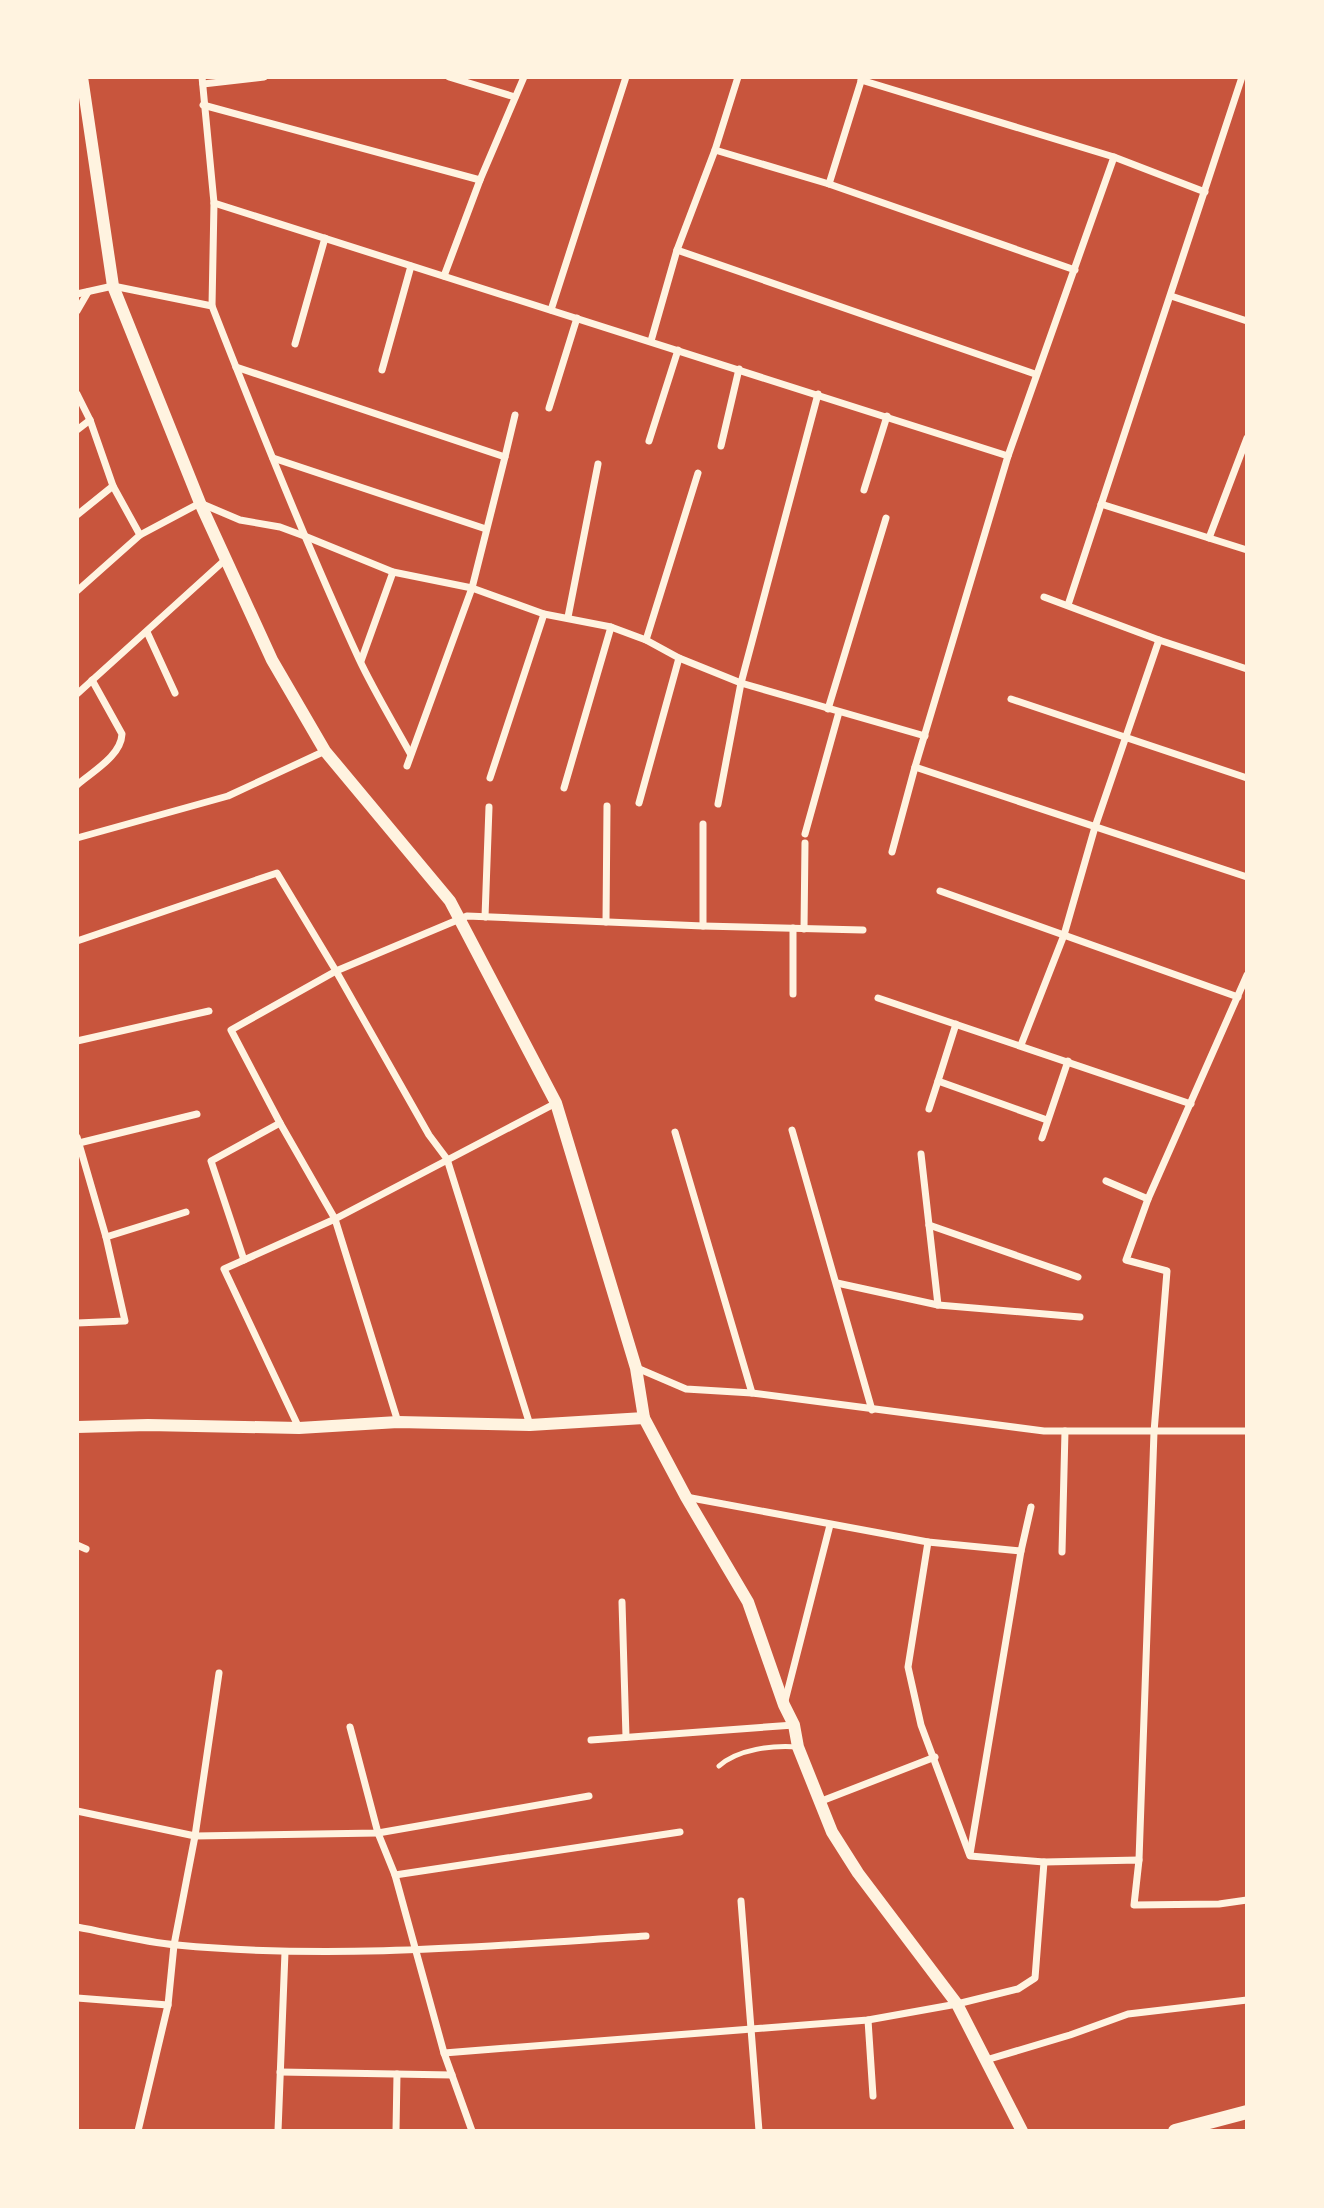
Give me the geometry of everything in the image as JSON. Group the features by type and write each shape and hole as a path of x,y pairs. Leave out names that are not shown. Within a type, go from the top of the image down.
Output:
{"main road":[{"path":"1175,2131 1215,2125 1247,2112"}],"street":[{"path":"82,77 113,286 200,503 272,660 325,751 450,901 556,1103 636,1368 644,1418 748,1602 794,1726 798,1747 832,1832 858,1873 957,2004 1022,2131"},
{"path":"264,77 203,80 203,105 214,203 212,306 273,458 361,662 410,753"},
{"path":"449,77 516,97"},
{"path":"444,276 480,180 524,77"},
{"path":"551,310 626,77"},
{"path":"650,341 677,250 715,150 738,77"},
{"path":"1068,605 1242,77"},
{"path":"829,184 861,79 1114,157 1205,192"},
{"path":"203,105 480,180"},
{"path":"715,150 829,184 1075,270"},
{"path":"892,852 1008,456 1114,157"},
{"path":"214,203 1008,456"},
{"path":"295,344 325,238"},
{"path":"677,250 1035,374"},
{"path":"382,370 411,265"},
{"path":"77,294 113,286 212,306"},
{"path":"77,311 88,292"},
{"path":"1171,296 1247,321"},
{"path":"549,408 577,318"},
{"path":"649,441 678,350"},
{"path":"236,367 505,457"},
{"path":"721,446 739,369"},
{"path":"77,394 90,420 113,486 140,535"},
{"path":"718,804 741,683 818,394"},
{"path":"407,766 472,588 515,415"},
{"path":"864,491 887,416"},
{"path":"77,430 90,420"},
{"path":"1209,538 1247,438"},
{"path":"273,458 486,529"},
{"path":"568,617 598,464"},
{"path":"646,640 698,473"},
{"path":"77,515 113,486"},
{"path":"77,591 140,535 200,503"},
{"path":"200,503 240,520 280,527 393,572 472,588 544,614 611,627 741,683 925,736"},
{"path":"1101,504 1247,550"},
{"path":"828,709 886,518"},
{"path":"77,694 226,559"},
{"path":"361,662 393,572"},
{"path":"1044,597 1159,640 1247,668"},
{"path":"490,778 544,614"},
{"path":"564,789 611,627"},
{"path":"147,632 175,694"},
{"path":"1021,1045 1064,935 1095,827 1159,640"},
{"path":"639,803 679,658"},
{"path":"77,785 117,750 122,741 122,734 92,680"},
{"path":"1011,699 1247,778"},
{"path":"804,834 839,712"},
{"path":"77,838 228,796 325,751"},
{"path":"915,767 1247,877"},
{"path":"606,922 607,806"},
{"path":"485,917 489,807"},
{"path":"702,824 703,926"},
{"path":"804,929 805,843"},
{"path":"77,941 276,873 336,971 429,1135 447,1159 530,1425"},
{"path":"940,891 1238,997"},
{"path":"398,1422 335,1219 279,1123 231,1030 336,971 461,918 863,930"},
{"path":"793,928 793,994"},
{"path":"1247,975 1148,1199 1126,1260 1167,1271 1154,1432 1139,1860 1134,1905 1219,1904 1247,1900"},
{"path":"878,998 1191,1104"},
{"path":"77,1041 209,1011"},
{"path":"929,1109 956,1024"},
{"path":"1041,1138 1068,1061"},
{"path":"938,1081 1047,1120"},
{"path":"299,1428 225,1269 335,1219 556,1103"},
{"path":"77,1323 125,1321 106,1237 78,1140 197,1114"},
{"path":"244,1260 211,1160 279,1123"},
{"path":"792,1130 872,1410"},
{"path":"675,1132 752,1393"},
{"path":"921,1154 938,1305"},
{"path":"1106,1181 1148,1199"},
{"path":"106,1237 186,1212"},
{"path":"929,1225 1078,1277"},
{"path":"837,1283 938,1305 1080,1317"},
{"path":"636,1368 686,1389 752,1393 1044,1431 1247,1431"},
{"path":"77,1427 148,1425 299,1428 398,1422 530,1425 644,1418"},
{"path":"1062,1552 1065,1431"},
{"path":"686,1496 928,1542 1021,1551"},
{"path":"970,1856 1021,1551 1031,1507"},
{"path":"784,1705 830,1525"},
{"path":"928,1542 908,1667 921,1725 970,1856"},
{"path":"77,1545 86,1549"},
{"path":"622,1602 626,1737"},
{"path":"138,2131 168,2005 174,1945 195,1836 219,1673"},
{"path":"591,1741 794,1726"},
{"path":"350,1727 378,1833 395,1875 444,2053 472,2131"},
{"path":"819,1802 935,1758"},
{"path":"77,1811 195,1836 378,1833 589,1796"},
{"path":"395,1875 680,1832"},
{"path":"970,1856 1044,1861 1139,1860"},
{"path":"444,2053 868,2020 957,2004 1018,1989 1035,1978 1044,1861"},
{"path":"741,1901 759,2131"},
{"path":"77,1927 174,1945 285,1952 415,1951 646,1936"},
{"path":"278,2131 285,1952"},
{"path":"77,1998 168,2005"},
{"path":"986,2060 1070,2035 1128,2014 1247,2000"},
{"path":"868,2020 873,2096"},
{"path":"280,2072 453,2075"},
{"path":"396,2131 397,2074"}],"lane":[{"path":"719,1766 726,1760 758,1750 798,1747"}]}
